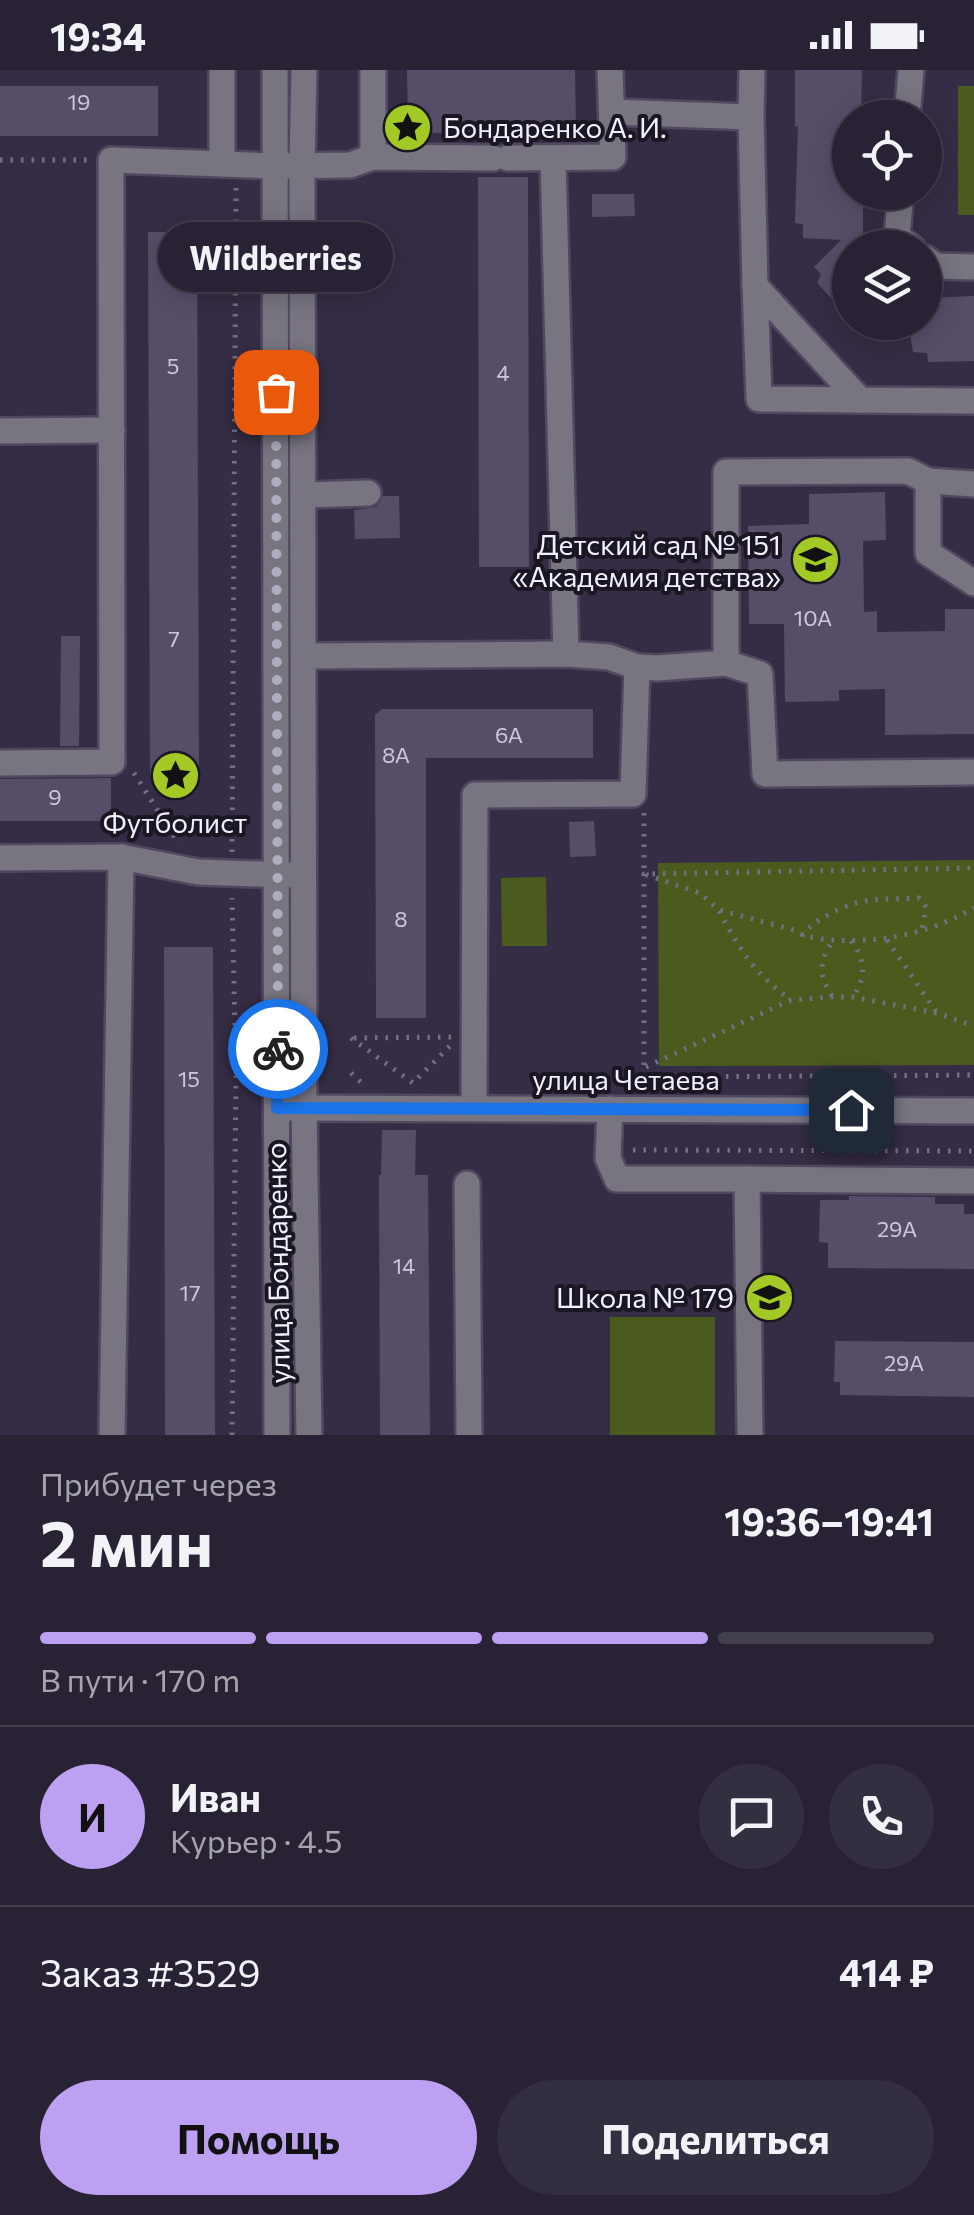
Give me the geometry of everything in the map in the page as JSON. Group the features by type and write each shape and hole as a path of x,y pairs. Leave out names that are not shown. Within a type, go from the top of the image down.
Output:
{"street":[{"path":"222,70 229,164"},
{"name":"улица Бондаренко","path":"276,70 277,1435"},
{"name":"улица Бондаренко","path":"304,70 304,1108 309,1435"},
{"path":"372,157 373,70"},
{"path":"0,763 112,762 111,160 276,166 350,165 372,157 613,157 610,70"},
{"path":"752,70 758,399 974,400"},
{"path":"908,100 910,70"},
{"path":"612,112 751,117"},
{"path":"553,158 566,654"},
{"path":"942,266 974,267"},
{"path":"756,286 860,400"},
{"path":"0,430 112,430"},
{"path":"726,663 726,472 908,471 928,481 974,484"},
{"path":"928,481 928,553 974,583"},
{"path":"304,495 368,493"},
{"path":"304,656 566,654 609,657 637,667 726,663 760,674 765,774 974,772"},
{"path":"474,1108 475,795 633,794 637,667"},
{"path":"0,858 121,857 198,872 304,875"},
{"path":"112,1435 121,857"},
{"name":"улица Четаева","path":"277,1108 974,1110"},
{"path":"610,1109 608,1158 617,1179 974,1181"},
{"path":"747,1179 750,1435"},
{"path":"467,1184 468,1435"}],"path":[{"path":"0,160 111,160"},
{"path":"229,164 236,1074 232,1435"},
{"path":"112,748 141,781 198,872"},
{"path":"633,794 644,808 644,1089 665,1077 974,1075"},
{"path":"644,874 974,868"},
{"path":"644,874 700,893 719,910 744,957 766,982 792,1000"},
{"path":"802,936 809,926 858,901 919,898 926,907 921,930"},
{"path":"719,910 794,930 802,936 887,940 956,919 974,908"},
{"path":"832,996 821,974 826,950 834,940"},
{"path":"851,940 862,962 863,975 852,997"},
{"path":"887,940 937,1013"},
{"path":"645,1068 792,1000 852,997 937,1013 974,1026"},
{"path":"459,1037 413,1084 398,1072 351,1038 459,1037"},
{"path":"351,1073 363,1085"},
{"path":"396,1084 429,1083"},
{"path":"609,1149 974,1151"}],"green space":[{"path":"958,86 974,86 974,215 958,215"},
{"path":"974,860 974,1065 659,1066 658,863"},
{"path":"546,877 547,946 502,946 501,878"},
{"path":"610,1317 715,1317 715,1435 610,1435"}],"building":[{"path":"407,70 575,70 576,132 408,133"},
{"path":"795,70 862,70 861,100 832,100 832,210 863,210 863,230 832,230 832,240 803,238 803,224 795,223 798,126 795,127"},
{"path":"0,86 158,86 158,136 0,136"},
{"path":"478,177 528,177 529,567 479,567"},
{"path":"592,194 634,194 635,216 592,217"},
{"path":"148,232 197,232 199,775 150,775"},
{"path":"832,249 832,299 817,283 821,274 814,267"},
{"path":"974,296 974,361 928,362 927,353 913,352 911,340 942,340 942,297"},
{"path":"885,492 886,540 863,541 864,612 877,611 877,632 945,631 945,609 974,609 974,734 885,735 885,689 839,690 839,701 785,702 784,624 749,624 748,526 809,524 809,494"},
{"path":"383,496 399,496 400,538 355,539 354,510 376,507"},
{"path":"61,636 80,636 79,746 60,746"},
{"path":"382,709 593,709 593,758 426,758 426,1018 376,1018 375,715"},
{"path":"111,778 111,821 0,821 0,779"},
{"path":"594,821 596,856 570,857 569,822"},
{"path":"164,947 213,947 215,1435 165,1435"},
{"path":"382,1130 416,1130 415,1175 428,1175 430,1435 380,1435"},
{"path":"849,1196 935,1197 935,1204 964,1204 964,1214 974,1214 974,1269 828,1268 828,1243 819,1242 820,1200 849,1200"},
{"path":"835,1341 974,1342 974,1397 840,1395 840,1382 834,1382"}],"way so far":[{"path":"276,392 278,1049"}],"place":[{"name":"Бондаренко А. И.","path":"408,127"},
{"name":"Wildberries","path":"276,392"},
{"name":"Детский сад № 151 «Академия детства»","path":"816,560"},
{"name":"Футболист","path":"175,775"},
{"name":"Школа № 179","path":"769,1297"}],"route":[{"path":"278,1049 277,1108 851,1110"}]}
